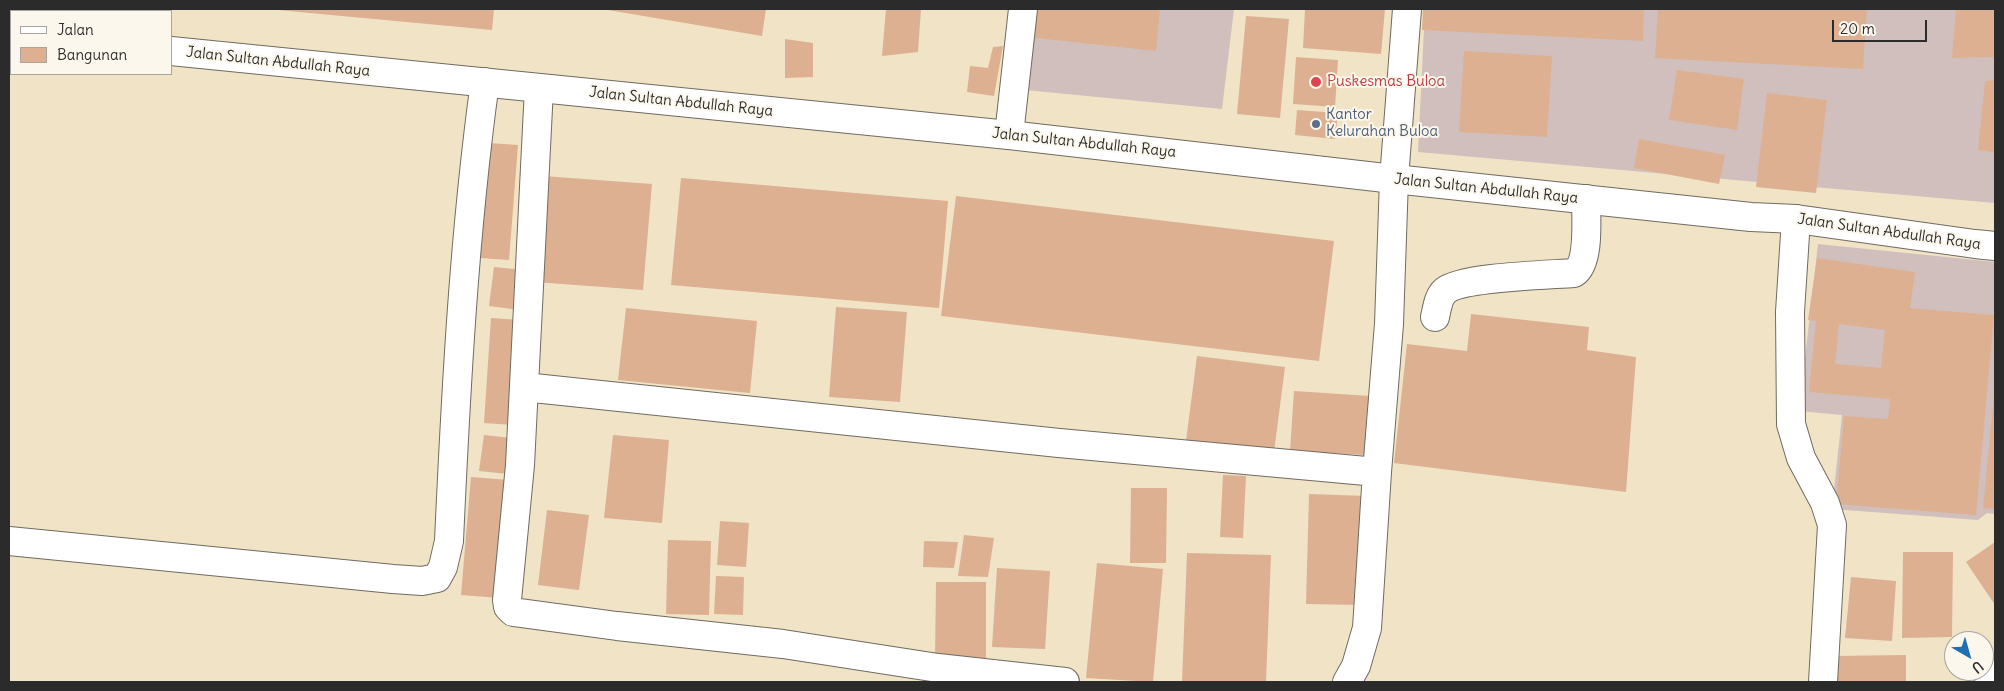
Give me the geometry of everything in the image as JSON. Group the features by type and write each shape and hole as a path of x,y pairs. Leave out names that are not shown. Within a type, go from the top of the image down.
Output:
{"street":[{"path":"1009,135 1023,9"},
{"path":"1346,682 1356,666 1367,628 1389,324 1394,179 1407,9"},
{"name":"Jalan Sultan Abdullah Raya","path":"172,51 1009,135 1751,217 1796,219 1995,246"},
{"path":"9,541 393,579 422,581 437,578 444,567 449,541 457,367 485,82"},
{"path":"539,88 520,465 507,600 508,607 513,612 618,626 783,644 938,668 1065,682"},
{"path":"1435,316 1442,294 1454,286 1471,281 1574,272 1577,270 1585,254 1586,199"},
{"path":"1796,219 1790,312 1790,424 1801,458 1825,503 1832,525 1822,682"},
{"path":"524,388 1069,444 1377,472"},
{"path":"1989,682 1995,674"}],"shaded area":[{"path":"1034,9 1234,9 1222,109 1025,90"},
{"path":"1425,9 1995,9 1995,203 1418,152"},
{"path":"1818,244 1995,262 1995,514 1987,513 1978,520 1832,509 1842,415 1799,411"}],"building":[{"path":"267,9 494,9 492,30"},
{"path":"602,9 766,9 762,36"},
{"path":"886,9 921,9 918,52 882,56"},
{"path":"1030,9 1160,9 1156,51 1027,37"},
{"path":"1305,9 1385,9 1381,54 1303,48"},
{"path":"1423,9 1644,9 1643,41 1422,30"},
{"path":"1658,9 1867,9 1863,69 1655,58"},
{"path":"1956,9 1995,9 1995,57 1952,58"},
{"path":"1246,16 1289,19 1280,118 1237,114"},
{"path":"785,39 813,43 813,77 785,78"},
{"path":"1003,46 994,96 967,92 970,66 988,68 993,47"},
{"path":"1464,51 1552,56 1547,137 1459,132"},
{"name":"Puskesmas Buloa","path":"1296,57 1338,60 1335,107 1293,104"},
{"path":"1677,70 1744,79 1737,130 1669,120"},
{"path":"1995,80 1995,152 1978,150 1985,81"},
{"path":"1767,93 1827,100 1816,193 1756,187"},
{"name":"Kantor Kelurahan Buloa","path":"1297,110 1338,113 1335,139 1295,135"},
{"path":"1639,139 1725,155 1719,184 1634,168"},
{"path":"489,143 518,145 509,260 480,258"},
{"path":"543,176 652,184 643,290 535,282"},
{"path":"681,178 948,201 939,308 671,285"},
{"path":"956,196 1334,241 1319,361 941,316"},
{"path":"1817,258 1915,272 1910,308 1994,315 1976,515 1836,504 1844,416 1888,419 1890,399 1809,392 1816,321 1808,320","holes":["1839,324 1885,330 1881,368 1835,364"]},
{"path":"494,267 525,270 520,310 489,306"},
{"path":"836,307 907,312 900,402 829,397"},
{"path":"626,308 757,321 750,393 618,380"},
{"path":"1471,314 1589,327 1587,350 1636,357 1626,492 1394,463 1407,344 1467,351"},
{"path":"491,318 521,320 514,425 484,423"},
{"path":"1197,356 1285,367 1274,452 1186,441"},
{"path":"1294,391 1370,396 1366,455 1290,451"},
{"path":"1995,396 1995,509 1983,508"},
{"path":"484,435 511,438 508,474 479,471"},
{"path":"613,435 669,440 662,523 604,518"},
{"path":"1223,475 1246,476 1243,538 1220,537"},
{"path":"471,477 509,480 499,598 461,595"},
{"path":"1131,488 1167,488 1166,563 1130,563"},
{"path":"1309,494 1367,496 1363,605 1306,604"},
{"path":"547,510 589,515 579,590 538,585"},
{"path":"720,521 749,523 746,567 717,565"},
{"path":"964,535 994,538 988,577 958,576"},
{"path":"668,540 711,541 709,615 666,614"},
{"path":"924,541 958,542 954,568 923,567"},
{"path":"1995,542 1995,605 1966,562"},
{"path":"1903,552 1953,552 1952,631 1944,631 1944,637 1902,638"},
{"path":"1187,553 1271,555 1266,682 1182,682"},
{"path":"1097,563 1163,569 1153,682 1086,678"},
{"path":"997,568 1050,571 1045,649 992,647"},
{"path":"716,576 744,577 743,615 714,614"},
{"path":"1851,577 1896,581 1892,641 1845,638"},
{"path":"936,582 986,582 986,660 935,660"},
{"path":"1906,655 1906,682 1835,682 1835,656"}],"place":[{"name":"Puskesmas Buloa","path":"1316,82"},
{"name":"Kantor Kelurahan Buloa","path":"1316,124"}]}
